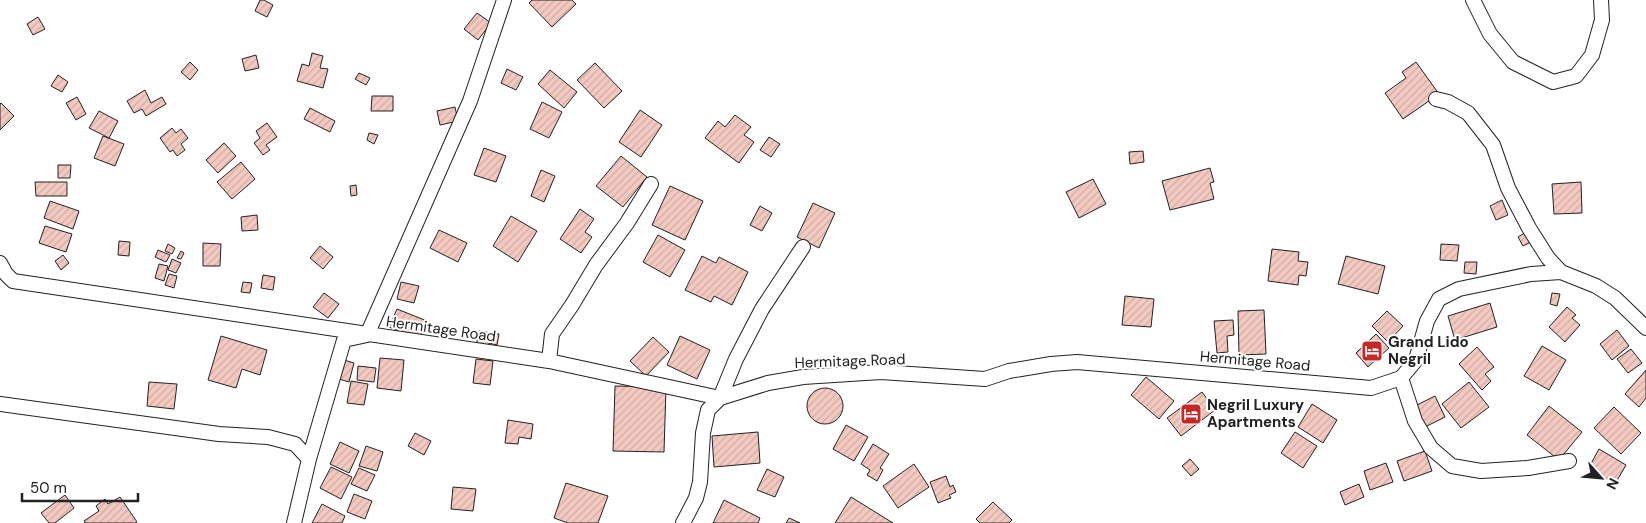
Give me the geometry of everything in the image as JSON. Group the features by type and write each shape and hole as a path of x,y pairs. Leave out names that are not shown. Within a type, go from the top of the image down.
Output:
{"street":[{"path":"294,523 309,459 344,340 367,335 470,101 504,0"},
{"path":"1473,0 1490,34 1513,62 1553,82 1576,76 1592,55 1602,20 1601,0"},
{"path":"1436,99 1448,102 1468,113 1493,145 1508,188 1529,228 1548,258 1561,272 1596,286 1615,298 1646,328"},
{"path":"549,361 552,334 651,184"},
{"path":"683,523 696,498 702,463 702,433 708,410 720,398 736,359 762,310 803,247"},
{"name":"Hermitage Road","path":"0,264 13,282 549,361 720,398 768,383 803,377 882,372 985,379 1009,371 1077,362 1371,388 1401,378"},
{"path":"1561,272 1531,274 1459,289 1439,298 1428,321 1416,360 1401,378 1415,421 1431,448 1452,466 1481,471 1528,468 1569,461"},
{"path":"0,404 219,434 268,437 295,444 309,459"}],"building":[{"path":"260,0 273,5 267,17 255,11"},
{"path":"532,0 572,0 576,4 552,27 529,3"},
{"path":"477,13 491,23 478,40 464,29"},
{"path":"38,17 45,29 33,35 27,24"},
{"path":"312,53 323,56 320,68 328,69 323,88 297,81 302,64 309,66"},
{"path":"256,55 259,68 245,71 242,59"},
{"path":"190,62 198,70 190,80 181,72"},
{"path":"1416,62 1439,94 1403,119 1385,93 1406,78 1402,72"},
{"path":"595,63 622,91 604,108 577,80"},
{"path":"507,69 523,77 516,90 501,83"},
{"path":"550,70 577,92 564,108 538,84"},
{"path":"359,73 370,78 366,85 355,79"},
{"path":"58,75 68,82 62,92 51,86"},
{"path":"145,90 151,103 162,97 166,104 146,116 142,109 134,113 127,101"},
{"path":"372,96 393,96 393,111 371,111"},
{"path":"77,97 86,114 76,120 66,103"},
{"path":"542,102 562,112 549,138 530,129"},
{"path":"0,104 14,116 0,130"},
{"path":"455,107 458,121 440,125 437,111"},
{"path":"310,108 335,121 330,132 304,119"},
{"path":"640,110 662,125 641,157 619,142"},
{"path":"99,111 118,121 109,138 89,128"},
{"path":"735,115 751,127 744,135 754,142 739,163 705,138 718,121 725,127"},
{"path":"267,123 277,137 266,145 270,150 263,155 254,143 260,138 256,131"},
{"path":"172,128 176,133 181,129 188,138 181,144 185,150 177,156 173,150 170,152 160,138"},
{"path":"369,133 378,135 374,144 367,140"},
{"path":"103,136 124,144 115,166 94,158"},
{"path":"769,137 780,144 771,157 760,150"},
{"path":"224,143 236,156 218,173 206,160"},
{"path":"484,148 506,156 496,182 474,175"},
{"path":"1143,151 1144,162 1130,164 1129,152"},
{"path":"621,156 647,177 623,207 596,186"},
{"path":"241,162 255,179 232,199 217,182"},
{"path":"58,165 71,165 70,178 58,178"},
{"path":"1210,168 1214,182 1210,183 1214,199 1170,210 1162,181"},
{"path":"541,170 555,176 544,202 531,196"},
{"path":"1093,179 1106,204 1079,218 1066,192"},
{"path":"35,182 67,182 67,196 36,196"},
{"path":"1581,182 1582,213 1554,214 1552,184"},
{"path":"356,185 357,195 351,196 350,186"},
{"path":"670,186 703,201 685,240 652,225"},
{"path":"1502,200 1508,215 1496,220 1490,206"},
{"path":"50,201 79,211 73,229 44,218"},
{"path":"813,203 835,213 819,248 797,237"},
{"path":"760,206 772,213 762,231 750,225"},
{"path":"580,209 594,219 585,232 592,237 581,253 560,239"},
{"path":"257,215 258,230 242,231 241,217"},
{"path":"511,216 537,231 518,262 493,246"},
{"path":"45,226 72,234 66,252 39,243"},
{"path":"439,230 467,243 458,262 430,248"},
{"path":"1528,231 1533,241 1523,246 1518,237"},
{"path":"658,235 685,250 670,277 643,262"},
{"path":"119,241 130,242 129,256 118,255"},
{"path":"203,243 221,244 220,266 203,266"},
{"path":"168,244 175,248 172,254 165,251"},
{"path":"1441,244 1459,245 1457,261 1440,260"},
{"path":"320,246 333,257 323,269 310,258"},
{"path":"1272,249 1299,252 1298,261 1308,262 1306,276 1299,275 1298,285 1268,281"},
{"path":"158,250 170,255 166,262 155,257"},
{"path":"181,251 184,253 181,259 177,258"},
{"path":"63,255 69,263 61,270 55,261"},
{"path":"702,256 716,263 719,257 748,272 732,305 714,296 711,302 685,290"},
{"path":"1346,256 1385,266 1378,294 1338,284"},
{"path":"172,259 181,263 176,273 168,270"},
{"path":"1465,262 1477,262 1476,274 1464,273"},
{"path":"159,264 168,266 164,281 155,278"},
{"path":"169,274 177,276 174,288 165,285"},
{"path":"263,275 275,277 273,290 261,288"},
{"path":"243,282 252,283 250,293 241,292"},
{"path":"401,282 419,286 414,303 397,299"},
{"path":"324,293 339,304 328,318 313,307"},
{"path":"1552,293 1560,294 1557,306 1550,304"},
{"path":"1125,296 1154,299 1151,327 1122,325"},
{"path":"1490,303 1497,327 1455,340 1448,316"},
{"path":"1567,307 1576,315 1572,318 1580,325 1565,342 1549,327"},
{"path":"397,309 427,321 419,339 389,327"},
{"path":"1264,310 1266,354 1239,355 1238,311"},
{"name":"Grand Lido Negril","path":"1387,311 1403,326 1388,342 1372,326"},
{"path":"1233,320 1234,335 1227,336 1228,352 1217,353 1214,321"},
{"path":"1617,330 1629,346 1612,360 1600,344"},
{"path":"479,331 499,334 497,345 489,343 488,349 476,347"},
{"name":"Grand Lido Negril","path":"1376,334 1389,348 1368,367 1356,353"},
{"path":"221,336 267,350 260,375 242,369 236,388 208,380"},
{"path":"680,336 710,350 697,379 667,365"},
{"path":"653,337 669,352 646,376 630,361"},
{"path":"1542,346 1566,360 1549,390 1524,376"},
{"path":"1477,347 1494,367 1485,374 1491,381 1482,390 1459,364"},
{"path":"1631,349 1642,363 1628,373 1617,359"},
{"path":"380,358 404,360 401,391 377,388"},
{"path":"476,359 493,361 490,385 473,383"},
{"path":"344,360 354,363 349,382 339,379"},
{"path":"358,366 376,368 374,382 357,380"},
{"path":"1646,370 1646,398 1639,407 1625,394"},
{"path":"1146,377 1174,401 1159,419 1131,395"},
{"path":"351,381 368,384 364,405 347,403"},
{"path":"149,382 177,384 174,409 147,406"},
{"path":"1469,382 1489,407 1461,428 1442,404"},
{"path":"615,386 666,387 664,452 613,451"},
{"path":"825,388 832,389 838,393 842,399 842,413 838,419 832,423 825,424 818,423 812,419 808,413 807,406 808,399 812,393 818,389"},
{"name":"Negril Luxury Apartments","path":"1202,392 1215,410 1181,436 1167,418"},
{"path":"1435,396 1445,417 1425,427 1415,406"},
{"path":"1312,404 1337,420 1323,443 1298,427"},
{"path":"1549,406 1582,432 1559,460 1527,435"},
{"path":"1614,407 1641,433 1621,454 1594,428"},
{"path":"508,420 533,424 531,439 519,437 518,444 505,443"},
{"path":"846,425 868,437 854,461 833,449"},
{"path":"758,432 760,463 714,467 712,436"},
{"path":"1295,432 1317,446 1303,468 1281,453"},
{"path":"415,433 431,441 424,455 408,446"},
{"path":"340,442 359,451 349,473 330,464"},
{"path":"873,444 889,454 880,468 883,470 877,481 867,475 870,470 861,464"},
{"path":"366,446 383,452 377,471 359,466"},
{"path":"1599,449 1626,465 1615,484 1588,469"},
{"path":"1425,451 1432,471 1404,481 1397,461"},
{"path":"1190,459 1199,469 1191,476 1182,466"},
{"path":"1386,463 1393,482 1370,490 1364,471"},
{"path":"914,464 929,487 898,508 883,486"},
{"path":"331,467 352,477 341,499 320,488"},
{"path":"359,468 375,475 367,491 351,484"},
{"path":"767,469 784,477 775,497 757,490"},
{"path":"946,476 950,487 953,485 956,492 949,495 951,498 938,503 930,482"},
{"path":"566,483 608,496 598,523 568,523 554,518"},
{"path":"1359,484 1364,497 1345,505 1340,492"},
{"path":"453,487 476,489 473,511 451,509"},
{"path":"354,494 372,501 365,519 347,512"},
{"path":"65,495 74,508 55,523 49,523 41,513"},
{"path":"120,497 137,522 85,523 84,521 99,511 96,506 105,499 108,504"},
{"path":"851,497 893,523 835,523"},
{"path":"724,500 760,518 758,523 713,523"},
{"path":"993,502 1012,520 1009,523 980,523 976,519"},
{"path":"322,504 345,516 342,523 312,523"},
{"path":"789,518 800,523 786,523"}],"place":[{"name":"Grand Lido Negril","path":"1372,351"},
{"name":"Negril Luxury Apartments","path":"1191,414"}]}
